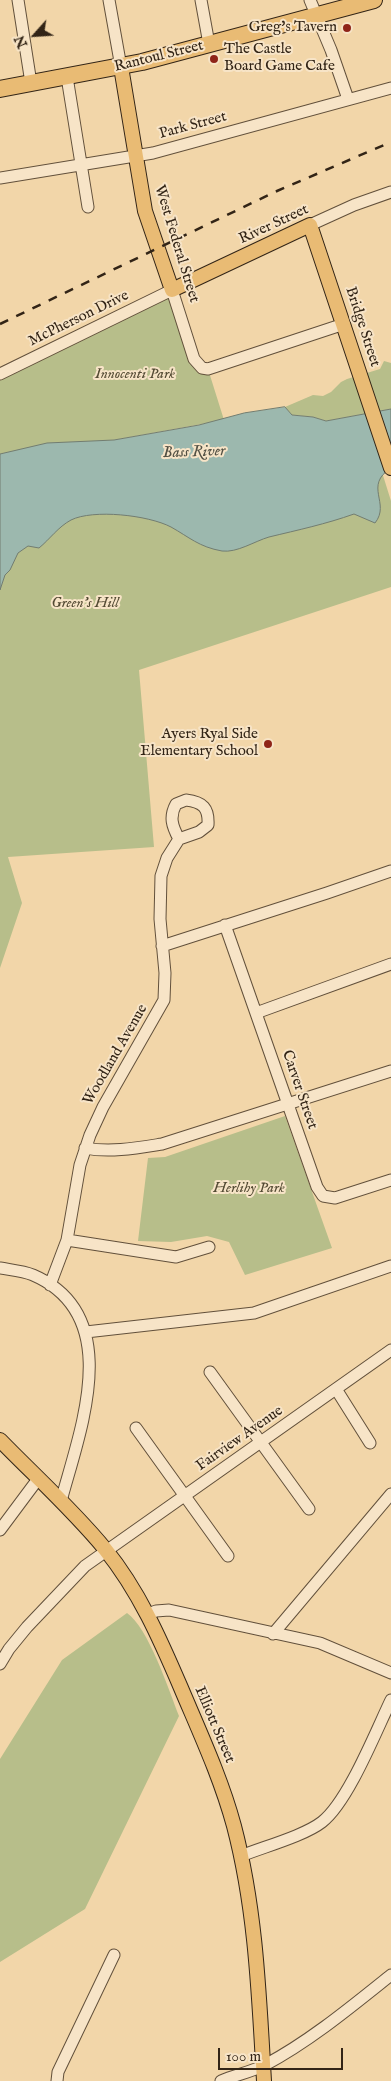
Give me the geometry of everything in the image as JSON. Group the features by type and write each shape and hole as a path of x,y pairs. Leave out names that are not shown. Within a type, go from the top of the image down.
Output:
{"highway":[{"name":"Rantoul Street","path":"0,89 121,67 374,0"}],"main road":[{"name":"West Federal Street","path":"121,67 145,211 172,290"},
{"name":"River Street","path":"172,290 310,226"},
{"name":"Bridge Street","path":"310,226 391,468"},
{"name":"Elliott Street","path":"0,1440 62,1501 106,1550 148,1614 222,1786 241,1856 256,1949 264,2081"}],"street":[{"path":"20,0 31,84"},
{"path":"110,0 121,67"},
{"path":"201,0 209,44"},
{"path":"310,0 336,64 348,100"},
{"path":"67,77 88,207"},
{"name":"Park Street","path":"0,178 136,156 391,88"},
{"name":"River Street","path":"310,226 354,205 391,192"},
{"name":"West Federal Street","path":"172,290 194,359 202,368 213,368 344,324"},
{"name":"McPherson Drive","path":"0,374 172,290"},
{"name":"Woodland Avenue","path":"50,1284 67,1240 85,1148 103,1107 164,1000 160,912 162,876 167,858 178,839"},
{"path":"162,946 391,871"},
{"name":"Carver Street","path":"225,925 317,1187 323,1196 335,1198 391,1180"},
{"path":"256,1013 391,964"},
{"path":"85,1148 96,1150 128,1149 162,1144 391,1072"},
{"path":"67,1240 176,1257 208,1247"},
{"path":"86,1332 254,1313 391,1266"},
{"path":"0,1268 32,1275 50,1284 66,1297 75,1309 86,1332 90,1355 88,1388 62,1501"},
{"name":"Fairview Avenue","path":"0,1664 9,1649 27,1627 85,1566 391,1350"},
{"path":"210,1372 309,1509"},
{"path":"336,1389 370,1443"},
{"path":"136,1428 228,1556"},
{"path":"0,1530 38,1478"},
{"path":"273,1634 391,1494"},
{"path":"148,1614 169,1610 320,1643 391,1673"},
{"path":"241,1856 302,1832 321,1823 329,1816 358,1769 391,1700"},
{"path":"57,2081 58,2072 114,1955"},
{"path":"221,2081 263,2066 312,2035 391,1976"}],"green space":[{"name":"Innocenti Park","path":"172,290 194,359 208,369 224,420 114,440 0,454 0,374"},
{"path":"384,361 391,363 391,409 326,421 313,417 292,415 285,407 313,395 323,396 347,379 380,369"},
{"name":"Green's Hill","path":"381,469 391,501 391,587 139,670 154,847 8,857 22,903 0,968 0,572 7,553 81,508"},
{"name":"Herlihy Park","path":"285,1116 332,1248 245,1275 229,1242 207,1236 171,1242 138,1241 148,1158 165,1157"},
{"path":"127,1613 143,1631 164,1676 179,1716 85,1909 0,1962 0,1759 62,1660"}],"water":[{"name":"Bass River","path":"285,407 292,415 313,417 326,421 391,409 391,468 379,481 380,508 379,516 375,523 354,514 269,537 240,549 222,551 207,547 171,527 149,519 106,514 81,517 71,520 62,526 39,548 28,546 18,553 10,570 5,575 0,590 0,454 47,443 114,440 199,425 244,413"}],"railway":[{"path":"0,324 277,191 391,142"}],"place":[{"name":"Greg's Tavern","path":"347,28"},
{"name":"The Castle Board Game Cafe","path":"214,59"},
{"name":"Ayers Ryal Side Elementary School","path":"268,744"}]}
